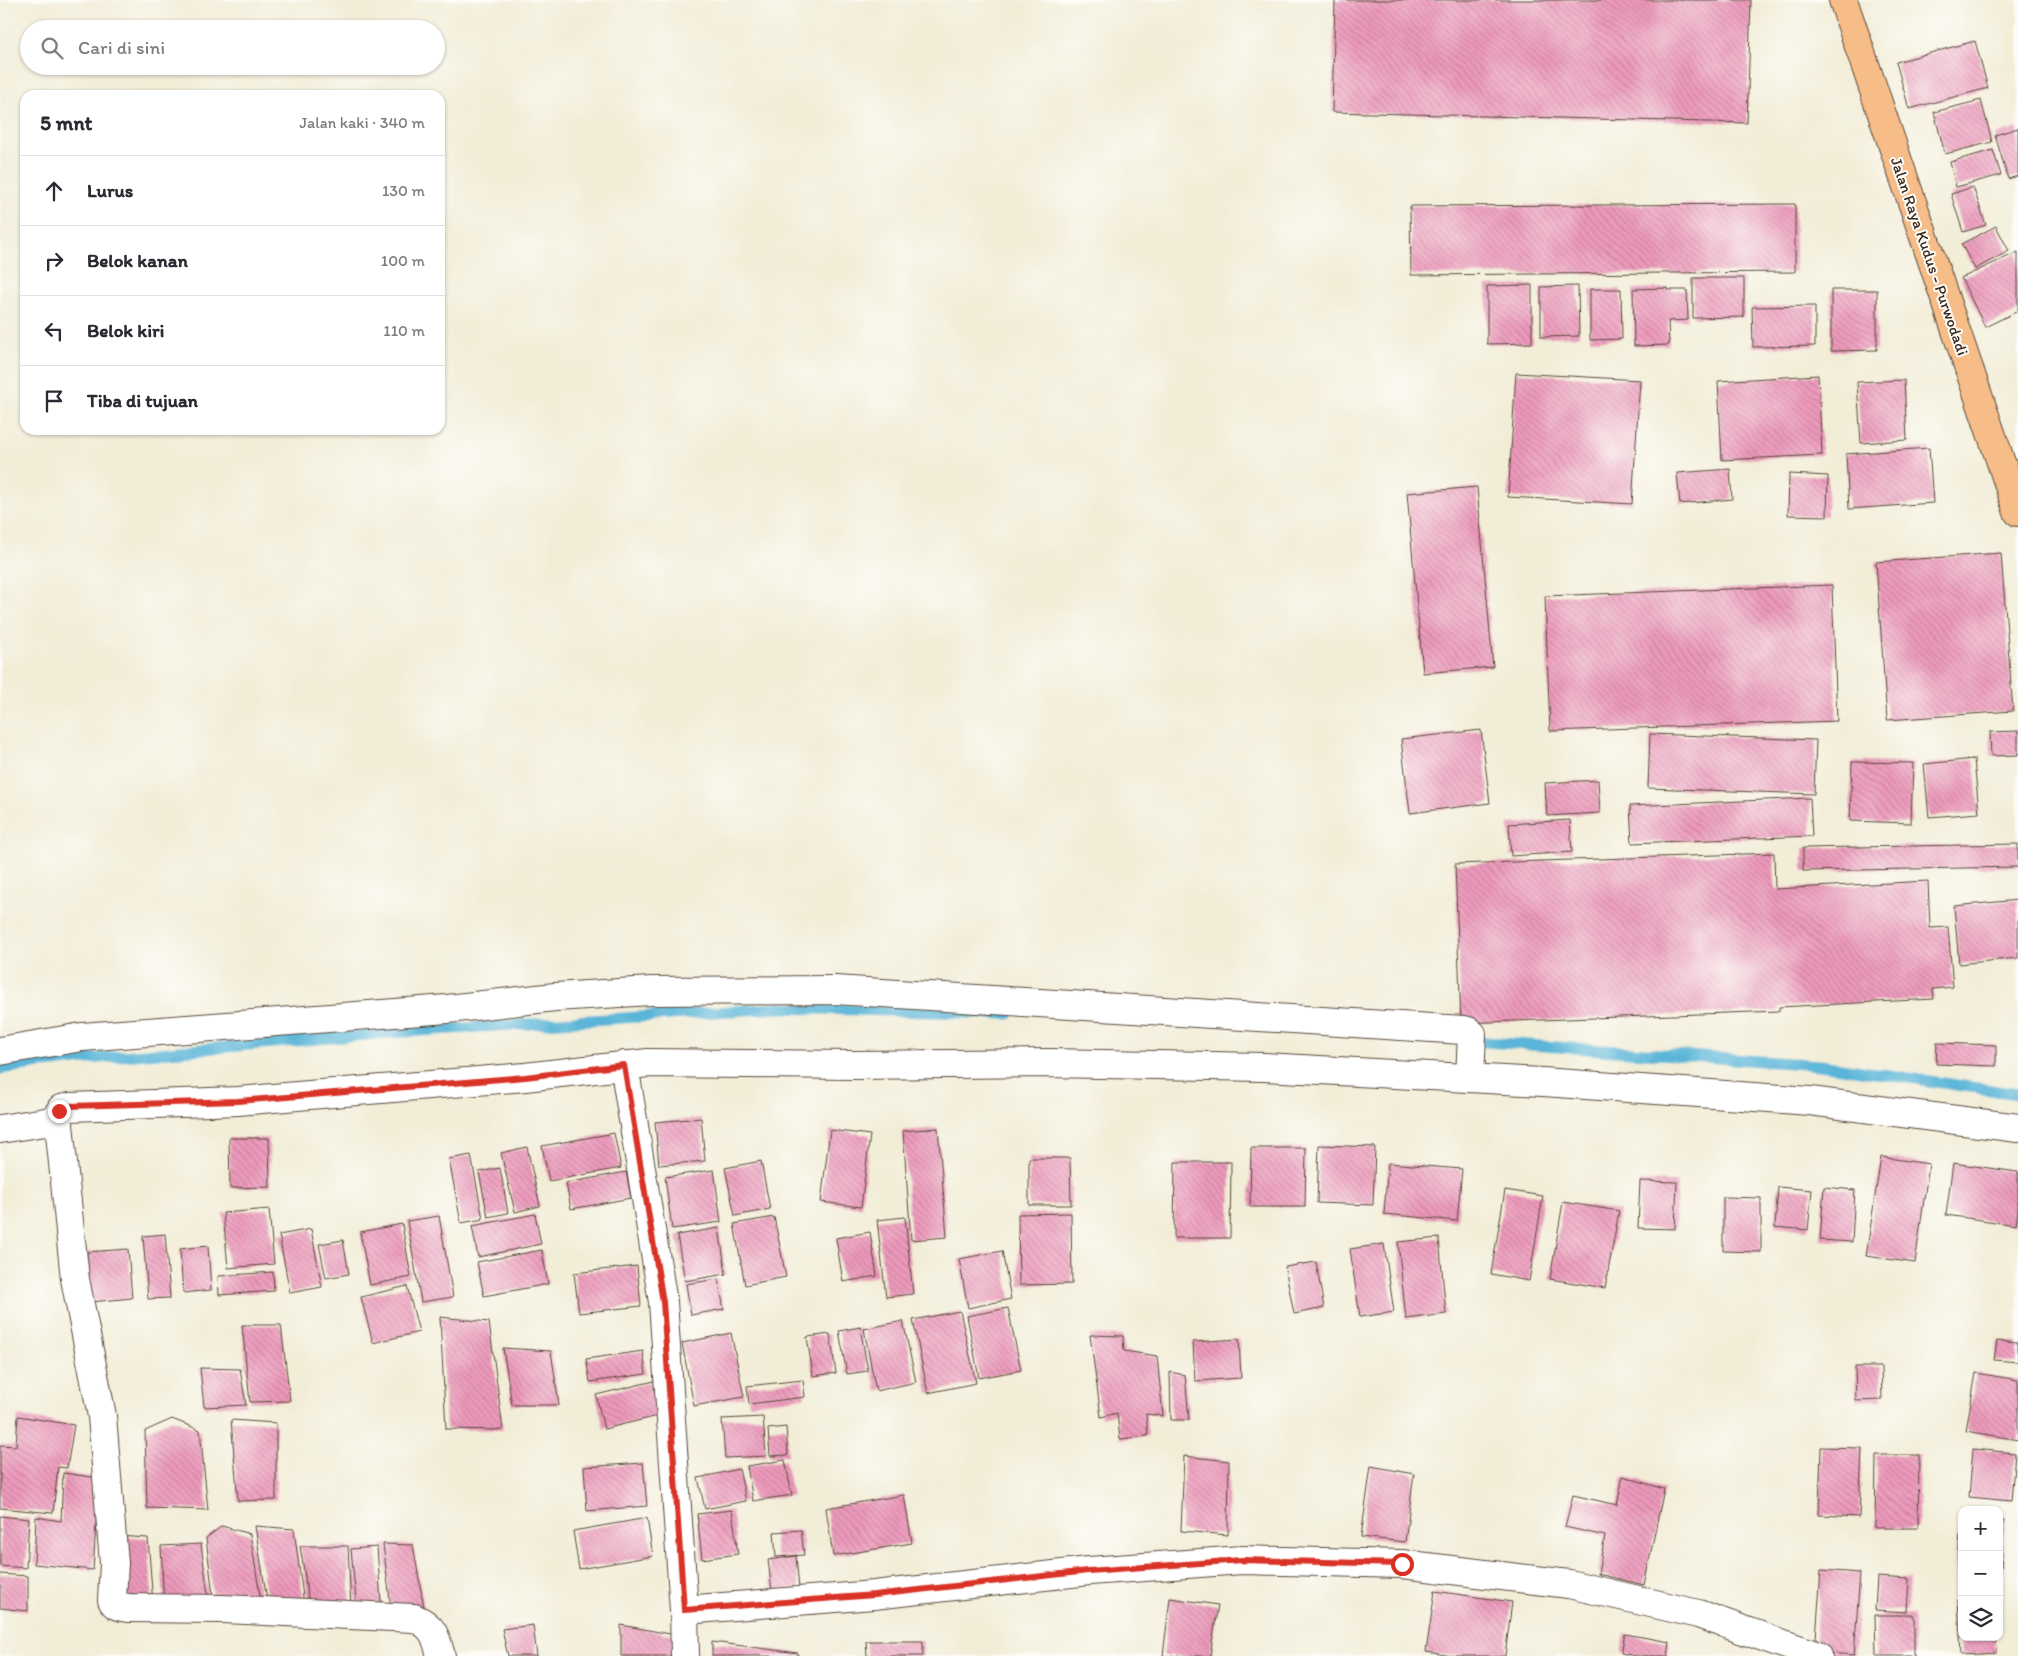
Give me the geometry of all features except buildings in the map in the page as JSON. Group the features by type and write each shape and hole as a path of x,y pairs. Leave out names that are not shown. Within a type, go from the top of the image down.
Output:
{"main road":[{"name":"Jalan Raya Kudus - Purwodadi","path":"1842,0 2018,512"}],"street":[{"path":"0,1051 82,1037 447,1009 555,997 651,991 834,990 1463,1030 1472,1034 1471,1075"},
{"path":"441,1656 432,1629 422,1621 414,1618 223,1609 129,1608 119,1607 113,1603 114,1563 102,1416 74,1279 58,1120 59,1111 69,1106 238,1101 525,1077 648,1063 854,1065 1058,1063 1264,1067 1471,1075 1810,1101 2018,1128"},
{"path":"624,1065 663,1302 684,1610 685,1656"},
{"path":"0,1130 58,1120"},
{"path":"684,1610 874,1595 1088,1571 1242,1560 1402,1564 1569,1584 1698,1614 1818,1656"}],"waterway":[{"path":"0,1069 41,1063 388,1033 779,1008 1008,1014"},
{"path":"1471,1041 1820,1065 2018,1094"}],"route":[{"path":"59,1111 69,1106 238,1101 525,1077 624,1065 663,1302 684,1610 874,1595 1088,1571 1242,1560 1402,1564"}]}
